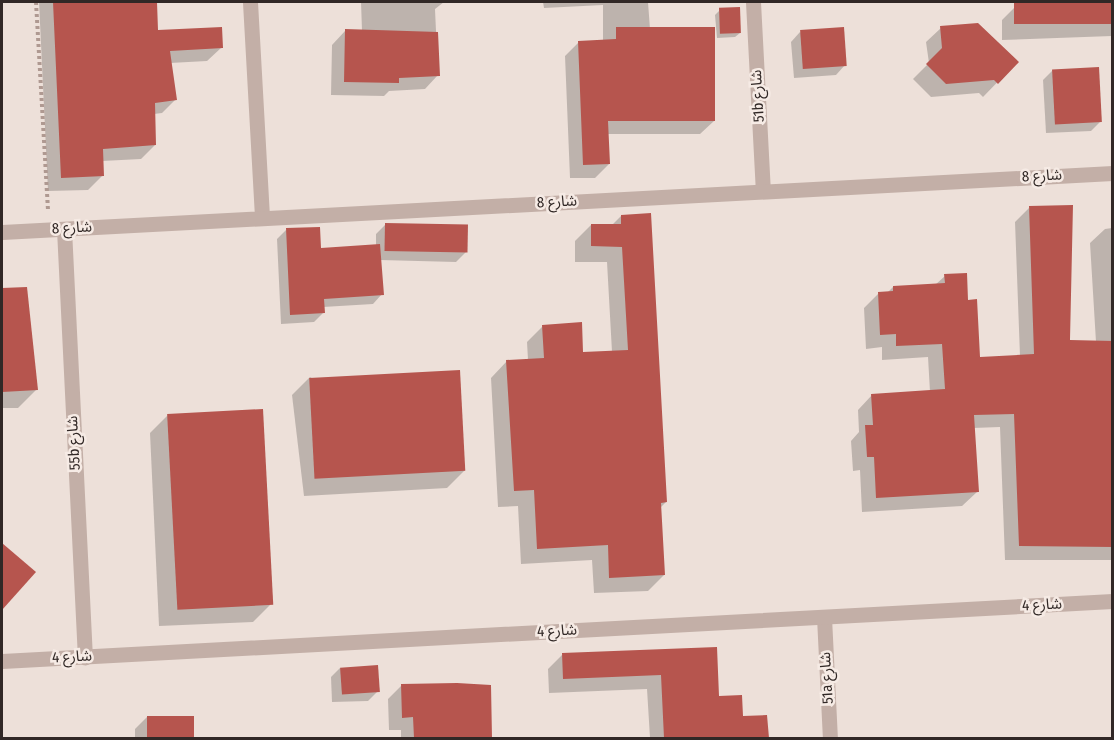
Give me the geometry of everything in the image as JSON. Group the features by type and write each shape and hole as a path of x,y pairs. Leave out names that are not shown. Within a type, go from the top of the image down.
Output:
{"street":[{"path":"250,2 262,218"},
{"name":"51b شارع","path":"753,2 763,191"},
{"name":"شارع 8","path":"2,232 1113,173"},
{"name":"55b شارع","path":"56,229 86,657"},
{"name":"شارع 4","path":"2,661 1113,601"},
{"name":"51a شارع","path":"824,617 830,738"}],"path":[{"path":"36,2 56,229"}],"building":[{"path":"53,2 157,2 158,30 222,27 223,48 170,51 177,100 155,103 156,145 103,149 104,176 61,178"},
{"path":"1014,2 1112,2 1112,24 1014,24"},
{"path":"740,7 741,33 720,34 719,8"},
{"path":"978,23 1019,62 998,84 994,80 946,84 926,64 942,48 940,26"},
{"path":"616,27 715,27 715,121 608,121 610,164 583,165 578,41 616,39"},
{"path":"844,27 847,66 803,69 800,30"},
{"path":"345,29 438,32 440,76 399,78 399,83 344,82"},
{"path":"1099,67 1102,122 1055,124 1052,69"},
{"path":"1073,205 1070,340 1113,341 1113,547 1019,546 1014,414 974,415 979,492 876,498 874,457 867,457 865,425 873,425 871,394 945,389 942,344 896,346 896,334 880,335 878,292 893,291 893,286 945,283 944,274 967,273 968,300 977,299 980,357 1034,354 1029,206"},
{"path":"651,213 667,502 661,503 665,575 609,578 608,545 537,549 534,490 514,491 506,360 544,358 542,325 582,322 583,352 628,350 622,247 591,246 591,224 621,224 621,215"},
{"path":"385,223 468,224 467,252 385,251"},
{"path":"320,227 321,248 380,244 384,295 324,299 325,313 290,315 286,228"},
{"path":"27,287 38,390 2,392 2,288"},
{"path":"460,370 465,471 314,479 309,378"},
{"path":"263,409 273,605 177,610 167,414"},
{"path":"2,543 36,572 2,610"},
{"path":"717,647 719,696 742,695 743,716 767,715 769,738 664,738 661,675 563,679 562,653"},
{"path":"378,665 380,692 342,695 340,668"},
{"path":"401,684 491,685 492,738 414,738 413,717 402,718"},
{"path":"147,716 194,716 194,738 147,738"}]}
